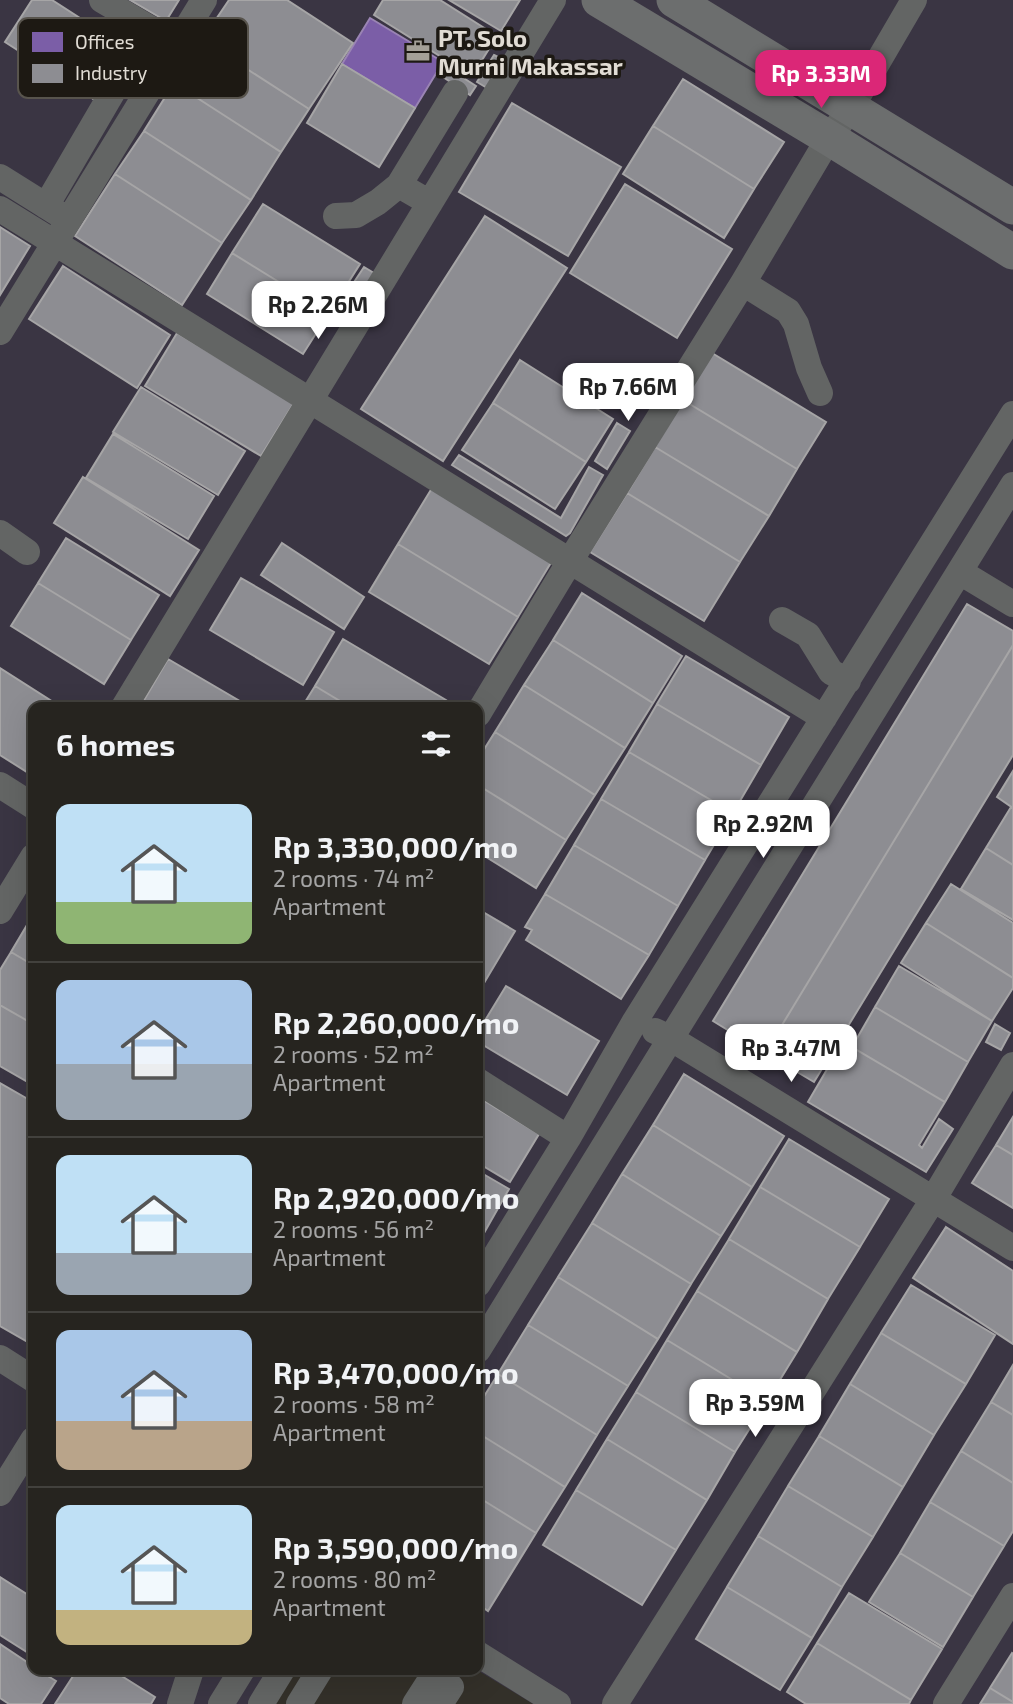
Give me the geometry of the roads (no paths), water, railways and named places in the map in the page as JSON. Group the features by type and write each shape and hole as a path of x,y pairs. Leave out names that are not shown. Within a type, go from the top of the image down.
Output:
{"main road":[{"path":"599,0 1013,252"},
{"path":"674,0 1013,207"}],"street":[{"path":"102,0 132,18"},
{"path":"193,18 204,0"},
{"path":"127,702 553,0"},
{"path":"483,706 829,138 851,108 914,0"},
{"path":"337,216 356,215 399,185 455,93"},
{"path":"46,206 109,98"},
{"path":"0,332 144,98"},
{"path":"0,177 69,221"},
{"path":"399,185 430,203"},
{"path":"0,209 824,718"},
{"path":"743,283 788,311 796,324 820,393"},
{"path":"483,1276 568,1138 635,1021 1013,414"},
{"path":"483,1342 1013,485"},
{"path":"0,533 27,552"},
{"path":"960,572 1013,604"},
{"path":"782,620 808,635 831,672 848,681"},
{"path":"0,785 28,803"},
{"path":"0,911 28,865"},
{"path":"635,1021 670,1038 1013,1248"},
{"path":"615,1704 934,1198 1013,1065"},
{"path":"483,1084 568,1138"},
{"path":"0,1358 28,1376"},
{"path":"0,1493 8,1462 28,1444"},
{"path":"946,1704 1013,1595"},
{"path":"483,1657 558,1704"},
{"path":"180,1704 189,1675"},
{"path":"221,1704 239,1675"},
{"path":"261,1704 279,1675"},
{"path":"299,1704 317,1675"},
{"path":"415,1704 433,1676 451,1687 440,1704"}],"place":[{"name":"PT. Solo Murni Makassar","path":"418,51"}]}
